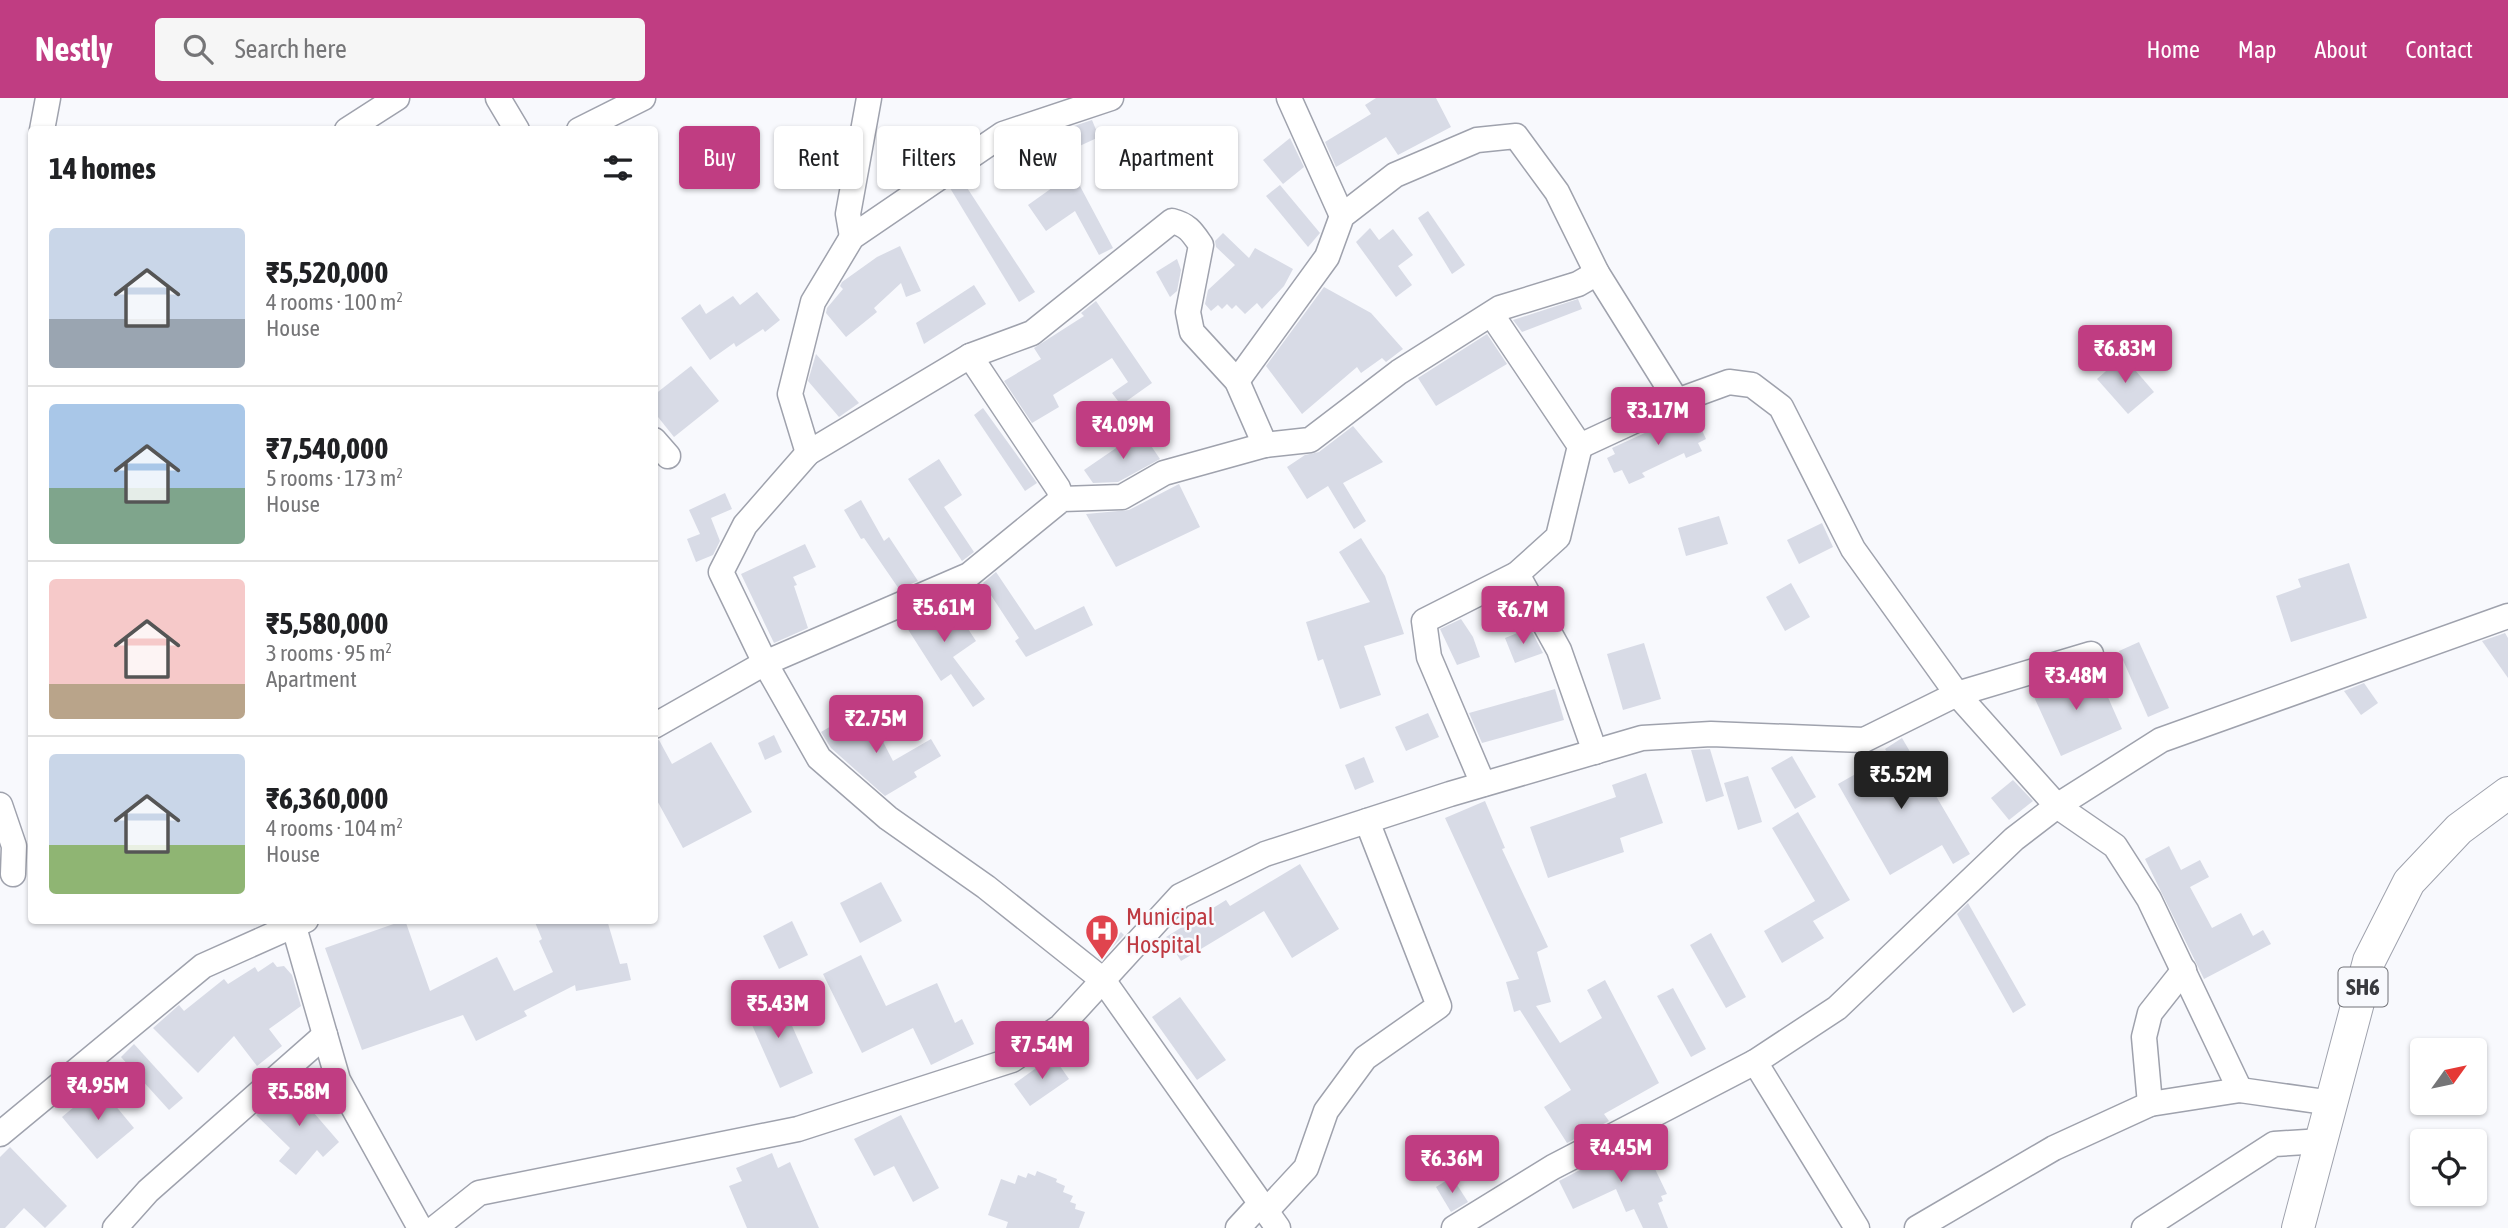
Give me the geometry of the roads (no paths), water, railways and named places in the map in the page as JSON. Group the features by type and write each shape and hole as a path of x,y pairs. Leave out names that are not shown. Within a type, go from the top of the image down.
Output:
{"main road":[{"name":"SH6","path":"2298,1228 2369,961 2409,882 2459,829 2508,793"}],"street":[{"path":"43,126 48,98"},
{"path":"352,126 397,98"},
{"path":"498,98 515,126"},
{"path":"587,126 643,98"},
{"path":"852,237 848,214 869,98"},
{"path":"808,453 790,394 813,302 852,237 1003,134 1111,98"},
{"path":"1289,98 1342,216"},
{"path":"1237,381 1327,257 1342,216 1395,175 1477,139 1516,136 1558,192 1597,273 1676,401"},
{"path":"1265,445 1237,381 1192,332 1188,312 1200,245 1188,226 1172,221 1032,333 970,356 808,453 745,525 721,572 765,663 818,758 888,818 986,887 1102,980 1268,1214"},
{"path":"658,724 765,663 970,575 1062,499 1122,497 1164,474 1265,445 1310,440 1399,372 1500,308 1578,284 1597,273"},
{"path":"1483,784 1429,657 1424,621 1517,574 1558,537 1580,446 1492,315"},
{"path":"970,356 1058,488 1062,499"},
{"path":"1580,446 1676,401 1729,382 1752,384 1781,407 1853,549 1957,694 2057,806 2115,846 2149,899 2239,1090"},
{"path":"1517,574 1559,650 1595,752"},
{"path":"1454,1228 1553,1167 1755,1062 1837,1008 2014,839 2057,806 2161,740 2508,616"},
{"path":"435,1228 479,1193 798,1129 1012,1059 1060,1027 1180,896 1265,854 1483,784 1642,738 1711,734 1864,740 1957,694 2091,654"},
{"path":"0,806 14,846 15,875"},
{"path":"1238,1228 1268,1214 1306,1168 1326,1111 1365,1058 1439,1006 1367,821"},
{"path":"0,1134 203,966 293,924"},
{"path":"297,924 338,1080 420,1228"},
{"path":"2150,1104 2144,1037 2150,1013 2184,970"},
{"path":"115,1228 148,1191 325,1035"},
{"path":"1755,1062 1857,1228"},
{"path":"1917,1228 2054,1148 2150,1104 2239,1090 2332,1103"},
{"path":"2144,1228 2274,1144 2322,1141"}],"place":[{"name":"Municipal Hospital","path":"1102,961"}]}
